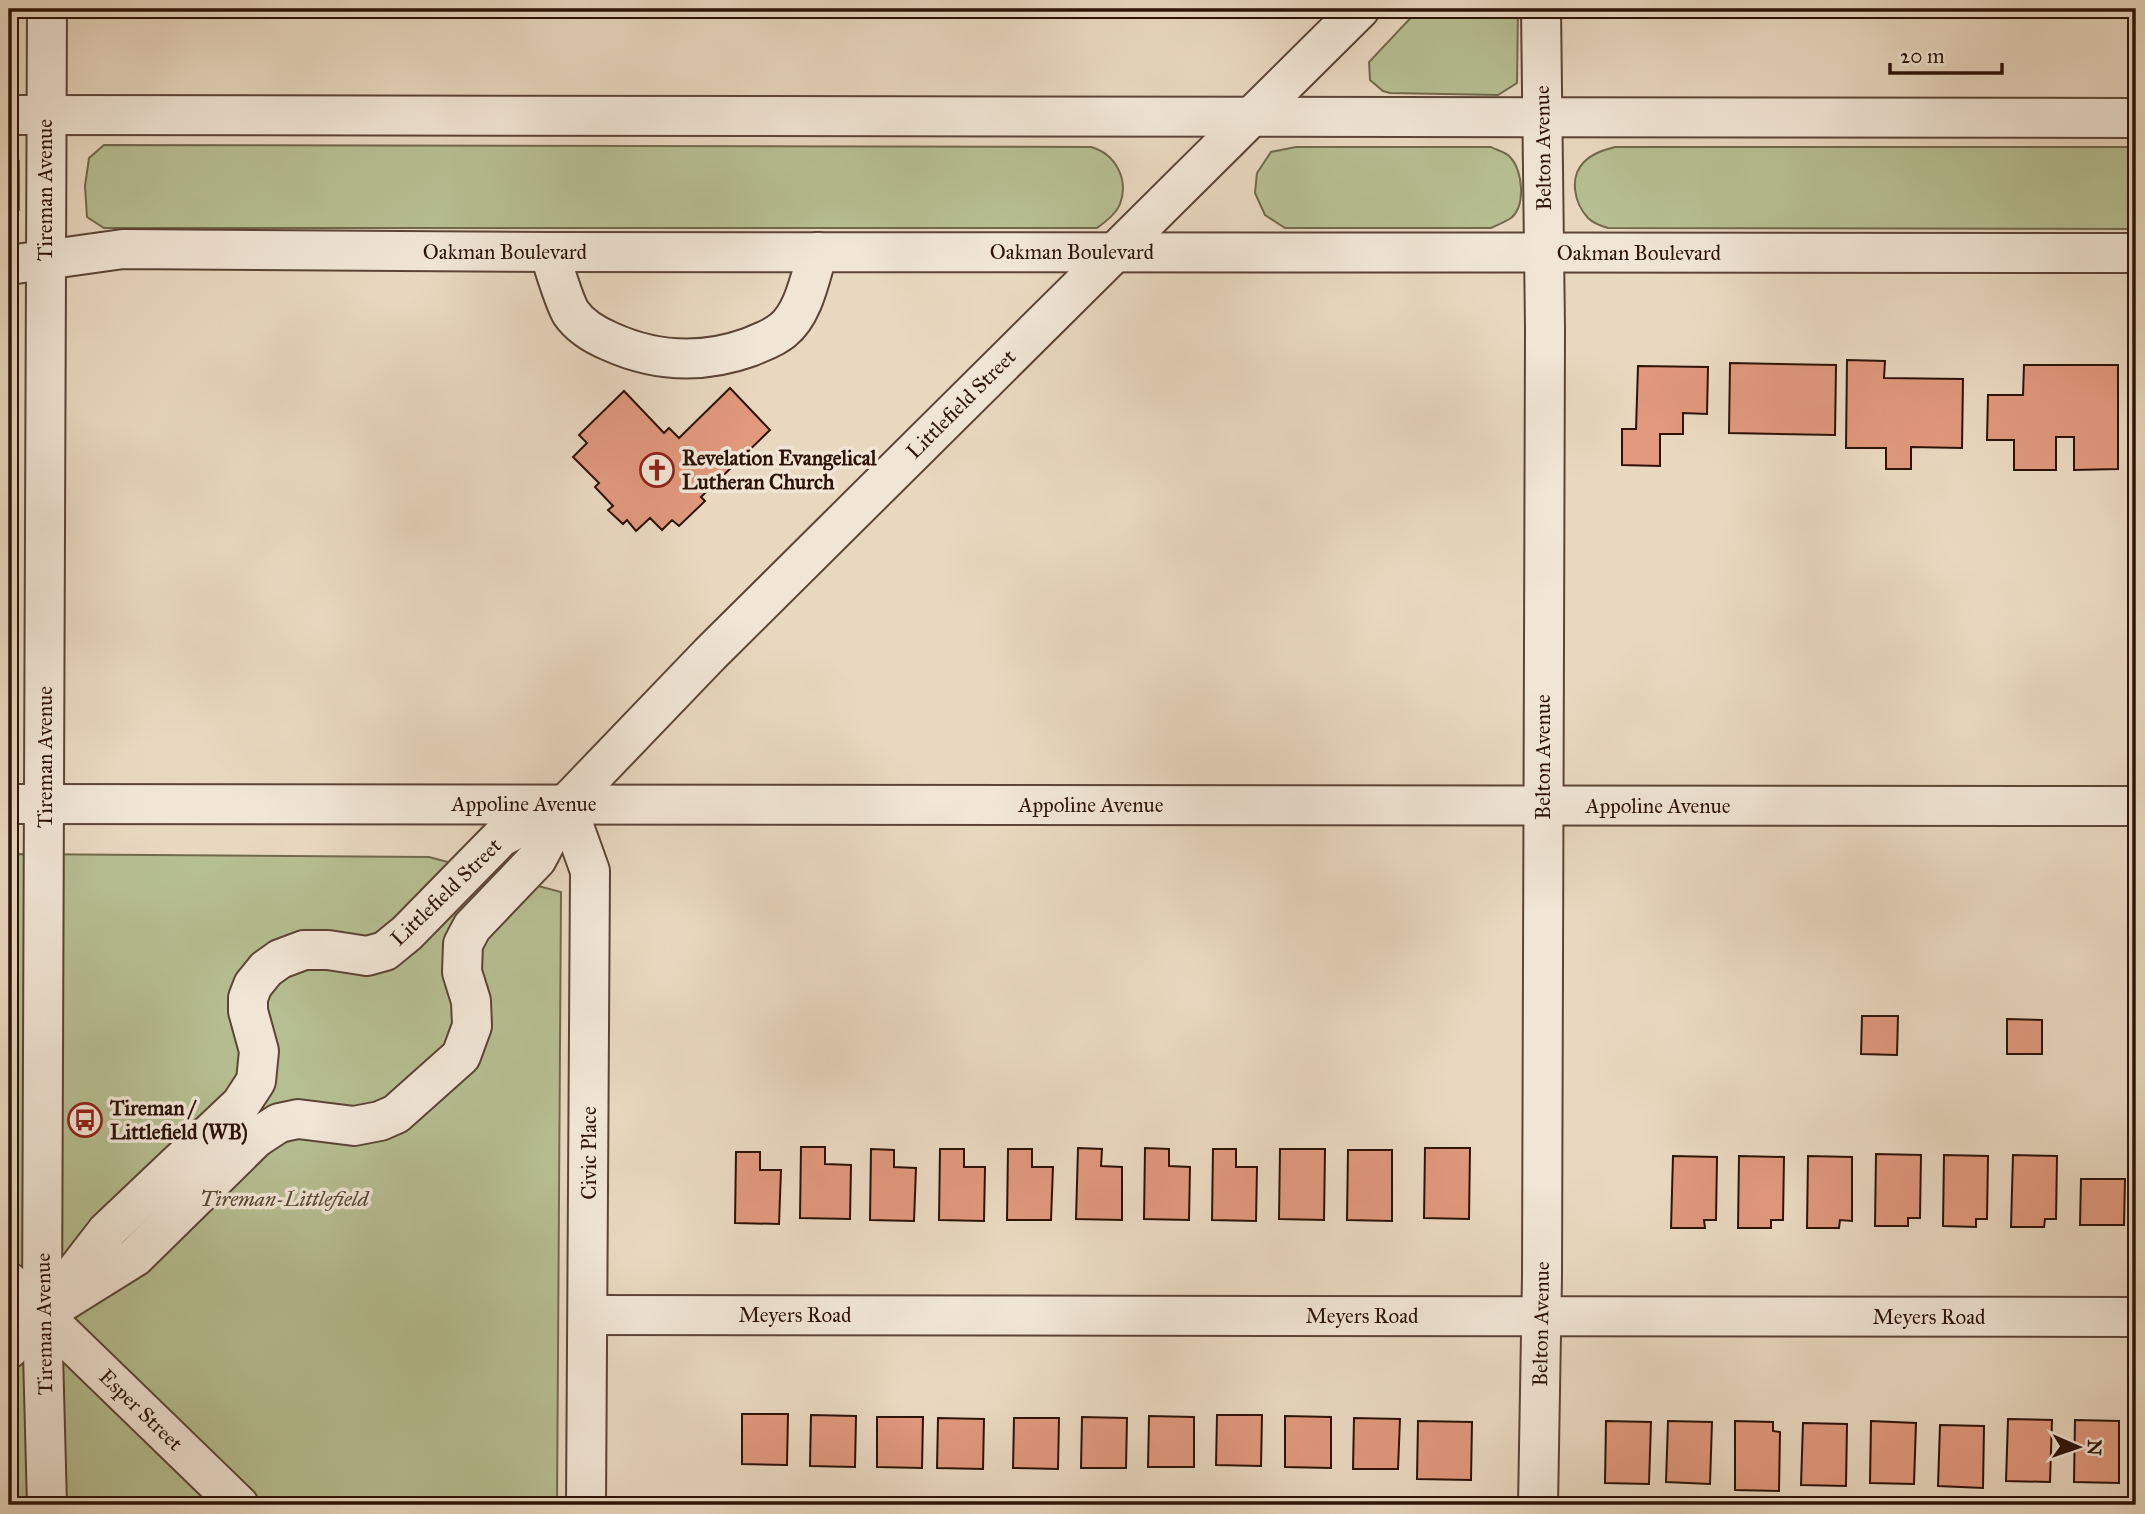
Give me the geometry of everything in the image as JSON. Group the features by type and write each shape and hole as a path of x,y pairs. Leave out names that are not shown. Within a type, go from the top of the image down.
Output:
{"street":[{"name":"Tireman Avenue","path":"47,9 46,116 27,263 25,1315 47,1505"},
{"name":"Littlefield Street","path":"25,1315 135,1257 256,1138 279,1123 298,1119 354,1126 380,1121 396,1114 461,1056 472,1026 471,1001 462,972 463,944 472,926 537,859 566,804 710,654 1360,9"},
{"name":"Belton Avenue","path":"1538,1505 1545,253 1541,9"},
{"path":"9,115 2136,118"},
{"name":"Oakman Boulevard","path":"27,263 123,249 549,253 2136,253"},
{"path":"549,253 570,313 592,334 625,349 661,358 693,360 730,354 764,341 785,329 799,308 818,252"},
{"name":"Appoline Avenue","path":"27,804 2136,806"},
{"name":"Littlefield Street","path":"25,1315 107,1231 250,1093 256,1082 259,1051 248,1011 248,998 253,985 266,969 280,959 304,950 328,950 367,956 385,951 407,933 501,837 566,804"},
{"name":"Civic Place","path":"566,804 590,871 586,1505"},
{"name":"Esper Street","path":"9,1282 25,1315 239,1505"},
{"path":"9,1349 25,1315"},
{"name":"Meyers Road","path":"588,1315 2136,1317"}],"green space":[{"path":"1419,9 1518,9 1517,83 1498,95 1383,91 1370,80 1369,62"},
{"path":"104,145 1091,147 1100,150 1114,162 1123,186 1118,208 1097,228 104,228 87,217 85,186 89,158"},
{"path":"1296,147 1491,147 1506,154 1514,163 1520,179 1521,197 1511,218 1491,228 1285,228 1265,215 1255,193 1257,173 1271,152"},
{"path":"1615,147 2136,147 2136,229 1608,228 1592,221 1583,212 1577,198 1575,182 1579,168 1587,159"},
{"path":"9,150 19,161 19,210 9,223"},
{"name":"Tireman-Littlefield","path":"9,854 429,857 561,892 557,1505 9,1505"}],"building":[{"path":"1847,360 1885,361 1884,378 1963,379 1962,448 1911,447 1911,469 1886,469 1886,448 1846,448"},
{"path":"1730,363 1836,365 1835,435 1729,433"},
{"path":"2024,365 2118,365 2118,469 2074,470 2074,437 2056,437 2056,470 2014,470 2014,440 1987,440 1988,395 2023,395"},
{"path":"1638,366 1708,367 1707,414 1683,413 1683,434 1660,434 1660,466 1622,465 1622,429 1636,429"},
{"name":"Revelation Evangelical Lutheran Church","path":"730,388 770,430 701,497 705,501 679,526 672,520 662,530 650,518 636,531 627,520 623,524 608,510 613,506 595,487 599,483 573,457 587,443 579,435 624,391 664,433 669,428 679,438"},
{"path":"1862,1016 1898,1016 1897,1055 1861,1054"},
{"path":"2007,1019 2042,1020 2042,1054 2007,1054"},
{"path":"801,1147 825,1147 825,1164 851,1165 850,1219 800,1218"},
{"path":"1078,1148 1102,1149 1101,1166 1122,1167 1122,1220 1076,1219"},
{"path":"1145,1148 1169,1149 1169,1166 1190,1167 1189,1220 1144,1219"},
{"path":"1425,1148 1470,1148 1469,1219 1424,1218"},
{"path":"871,1149 894,1150 894,1167 916,1168 914,1221 870,1220"},
{"path":"940,1149 964,1149 964,1167 985,1167 984,1221 939,1220"},
{"path":"1008,1149 1032,1149 1032,1167 1053,1167 1051,1220 1007,1220"},
{"path":"1213,1149 1236,1149 1236,1167 1257,1167 1256,1221 1212,1220"},
{"path":"1280,1149 1325,1149 1324,1220 1279,1219"},
{"path":"1348,1150 1392,1150 1392,1221 1347,1220"},
{"path":"736,1152 760,1152 760,1170 781,1170 779,1224 735,1223"},
{"path":"1876,1154 1921,1155 1920,1218 1908,1218 1908,1226 1875,1226"},
{"path":"1944,1155 1988,1156 1987,1219 1976,1219 1976,1227 1943,1226"},
{"path":"2013,1155 2057,1156 2056,1219 2045,1219 2044,1227 2011,1227"},
{"path":"1673,1156 1717,1157 1716,1220 1704,1220 1705,1228 1671,1228"},
{"path":"1739,1156 1784,1157 1783,1220 1771,1220 1771,1228 1738,1228"},
{"path":"1808,1156 1852,1157 1852,1221 1840,1220 1839,1228 1807,1228"},
{"path":"2081,1179 2125,1179 2124,1225 2080,1225"},
{"path":"742,1414 788,1414 787,1465 742,1464"},
{"path":"811,1415 856,1416 855,1467 810,1466"},
{"path":"1217,1415 1262,1415 1261,1466 1216,1465"},
{"path":"1149,1416 1194,1417 1194,1467 1148,1467"},
{"path":"1285,1416 1331,1417 1331,1468 1285,1467"},
{"path":"877,1417 923,1417 922,1468 877,1467"},
{"path":"1082,1417 1127,1418 1126,1468 1081,1468"},
{"path":"938,1418 984,1419 983,1469 937,1468"},
{"path":"1014,1418 1059,1418 1058,1469 1013,1468"},
{"path":"1354,1418 1400,1419 1398,1469 1353,1469"},
{"path":"2008,1419 2052,1420 2050,1482 2006,1481"},
{"path":"2075,1420 2119,1421 2119,1483 2074,1482"},
{"path":"1418,1421 1472,1422 1471,1480 1417,1479"},
{"path":"1606,1421 1651,1422 1649,1484 1605,1483"},
{"path":"1668,1421 1712,1422 1710,1484 1666,1482"},
{"path":"1735,1421 1773,1422 1773,1431 1780,1432 1779,1491 1735,1490"},
{"path":"1871,1421 1916,1423 1914,1484 1870,1483"},
{"path":"1803,1423 1847,1424 1846,1486 1801,1485"},
{"path":"1940,1425 1984,1426 1983,1488 1938,1486"}],"place":[{"name":"Revelation Evangelical Lutheran Church","path":"657,470"},
{"name":"Tireman / Littlefield (WB)","path":"85,1120"}]}
